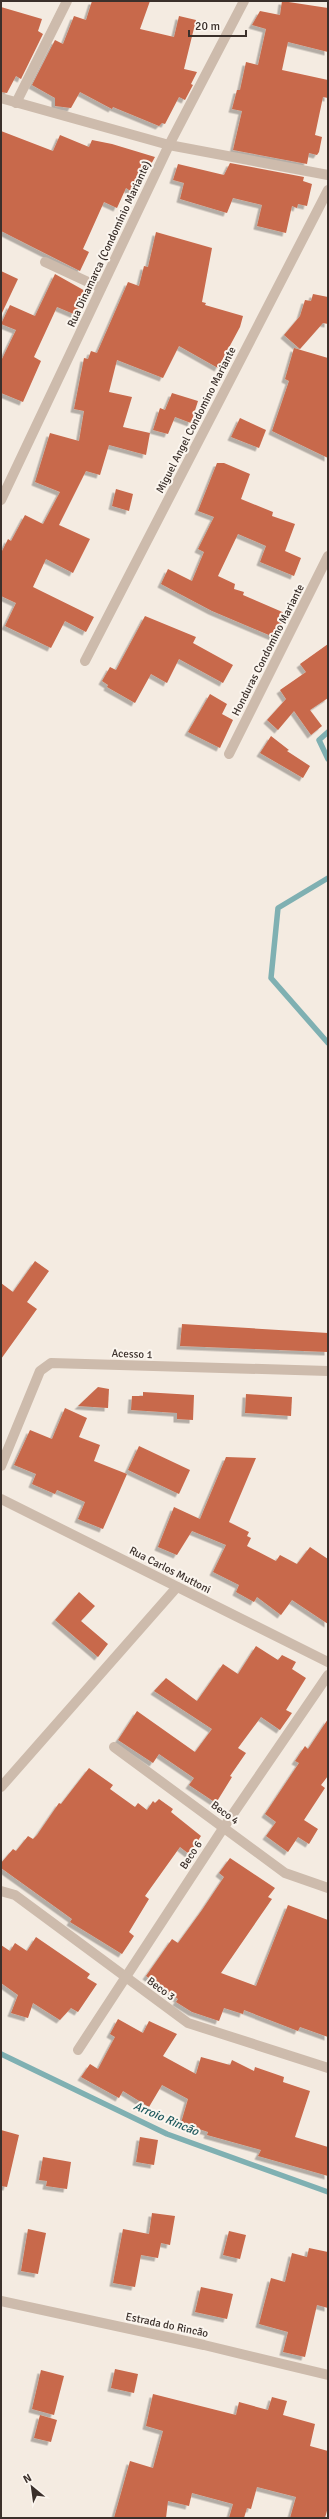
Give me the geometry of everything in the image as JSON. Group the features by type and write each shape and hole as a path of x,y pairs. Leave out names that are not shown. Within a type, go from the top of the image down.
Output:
{"street":[{"path":"16,102 67,1"},
{"name":"Rua Dinamarca (Condomínio Mariante)","path":"1,500 169,145 244,1"},
{"path":"1,98 169,145 328,175"},
{"name":"Miguel Angel Condomino Mariante","path":"85,661 328,190"},
{"path":"45,262 101,288"},
{"name":"Honduras Condomino Mariante","path":"229,754 328,556"},
{"name":"Acesso 1","path":"1,1466 40,1371 51,1363 328,1371"},
{"name":"Rua Carlos Muttoni","path":"1,1499 328,1662"},
{"path":"1,1787 177,1587"},
{"name":"Beco 6","path":"78,2050 224,1827 328,1675"},
{"name":"Beco 4","path":"114,1747 224,1827 284,1873 328,1888"},
{"name":"Beco 3","path":"1,1891 15,1895 188,2023 328,2068"},
{"name":"Estrada do Rincão","path":"1,2301 204,2345 328,2375"}],"building":[{"path":"92,1 150,1 140,29 174,37 179,16 196,20 184,69 197,72 191,84 193,85 185,100 179,97 165,124 162,123 159,126 113,107 112,109 80,92 71,108 55,106 55,98 32,85 55,40 63,44 74,16 86,20"},
{"path":"282,1 328,8 328,52 288,42 282,70 328,80 328,98 323,97 315,135 322,137 319,152 317,155 309,153 307,164 233,150 242,111 232,109 237,90 240,90 246,62 258,65 266,29 252,25 260,11 280,15"},
{"path":"1,7 42,19 38,31 43,34 21,79 16,76 7,93 1,92"},
{"path":"1,131 53,151 60,135 89,147 92,140 112,144 155,157 138,188 136,186 132,192 126,188 117,208 104,202 83,249 89,252 80,271 1,231"},
{"path":"230,163 304,177 303,181 312,184 307,206 298,204 297,208 292,206 286,233 257,226 262,205 233,198 227,213 180,199 184,183 173,180 178,164 224,175"},
{"path":"156,232 212,248 202,302 206,303 205,305 243,316 240,327 218,368 179,346 163,378 117,360 109,392 132,397 123,427 150,433 146,455 109,445 100,475 86,471 59,525 90,539 73,573 46,559 33,587 94,617 86,632 65,621 51,648 5,626 16,603 1,596 1,553 8,539 11,541 25,515 43,524 60,492 35,482 50,433 79,441 84,411 74,409 84,358 88,359 91,351 97,353 128,282 139,286 144,266 148,267"},
{"path":"1,271 18,279 1,315"},
{"path":"55,274 87,292 76,315 57,307 34,357 41,361 23,402 1,393 1,361 16,330 1,324 10,305 35,316"},
{"path":"313,294 328,297 328,324 323,323 300,349 284,335 300,316 305,300 311,301"},
{"path":"294,348 328,358 328,458 272,431 289,381 285,379"},
{"path":"172,393 198,401 191,423 175,417 168,434 153,430 160,408 165,410"},
{"path":"240,418 266,430 259,448 231,437"},
{"path":"217,463 224,463 250,474 241,499 273,512 272,516 295,524 285,551 301,558 294,576 260,562 266,546 238,534 218,576 235,584 234,589 244,592 243,595 287,614 276,638 212,611 161,584 168,569 192,581 204,552 198,549 214,517 198,511"},
{"path":"116,489 133,494 129,511 112,506"},
{"path":"145,616 196,637 193,643 233,665 223,683 179,659 167,683 151,674 135,703 107,687 108,685 102,681 110,667 116,670"},
{"path":"328,644 328,698 310,710 322,726 311,735 294,711 278,730 267,720 286,699 280,690 306,672 300,664"},
{"path":"210,694 227,704 222,714 233,720 220,748 188,732"},
{"path":"271,736 289,750 287,751 310,766 303,778 260,753"},
{"path":"35,1261 49,1271 27,1302 37,1309 1,1359 1,1283 13,1292"},
{"path":"182,1324 328,1333 328,1352 180,1346"},
{"path":"98,1387 109,1389 108,1408 78,1406"},
{"path":"143,1392 194,1395 193,1420 177,1419 177,1413 131,1410 132,1396 143,1396"},
{"path":"246,1394 292,1397 291,1416 245,1413"},
{"path":"65,1408 87,1418 79,1437 100,1445 94,1461 127,1474 103,1529 78,1519 85,1502 57,1490 55,1494 32,1484 36,1474 14,1465 30,1430 52,1439"},
{"path":"139,1446 190,1470 179,1494 128,1470"},
{"path":"226,1457 256,1458 229,1522 249,1532 247,1536 251,1538 247,1546 276,1561 280,1555 297,1564 310,1547 328,1559 328,1624 292,1600 281,1615 257,1597 254,1602 236,1592 239,1585 213,1572 226,1545 192,1531 177,1555 158,1547 174,1507 200,1519"},
{"path":"79,1592 95,1606 81,1621 108,1644 98,1657 55,1620"},
{"path":"256,1646 278,1660 282,1655 296,1662 292,1669 306,1678 286,1710 292,1713 280,1730 261,1717 238,1748 246,1753 230,1776 232,1777 216,1803 189,1785 194,1778 159,1754 153,1763 118,1740 137,1711 195,1752 212,1729 154,1691 166,1678 197,1701 223,1664 238,1674"},
{"path":"328,1719 328,1776 321,1785 325,1788 304,1820 318,1829 309,1844 298,1837 288,1852 266,1836 276,1822 265,1814 299,1763 295,1761 305,1746 308,1749"},
{"path":"89,1768 113,1785 110,1789 135,1807 138,1803 147,1810 153,1801 155,1803 159,1799 173,1809 171,1812 201,1836 189,1854 180,1847 145,1896 149,1899 129,1932 134,1936 122,1954 70,1922 72,1919 1,1868 1,1863 13,1849 16,1851 28,1836 33,1839 37,1835 59,1803 61,1804"},
{"path":"230,1858 275,1888 268,1897 272,1899 221,1973 256,1986 288,1905 328,1920 328,2037 300,2027 298,2031 244,2010 243,2014 224,2008 219,2021 192,2012 176,2002 178,1999 146,1976 172,1939 178,1943 202,1910 224,1877 219,1873"},
{"path":"36,1937 90,1974 87,1978 97,1984 78,2012 71,2008 60,2020 33,2003 28,2018 11,2013 18,1995 1,1983 1,1945 10,1951 15,1943 27,1951"},
{"path":"118,2019 143,2033 149,2021 177,2034 163,2056 196,2074 201,2057 230,2065 232,2060 254,2071 255,2067 284,2077 283,2082 310,2091 295,2137 328,2147 328,2176 258,2156 261,2150 207,2135 208,2132 181,2123 188,2099 162,2085 149,2107 123,2091 119,2098 81,2077 90,2064 98,2069 115,2037 110,2034"},
{"path":"1,2130 19,2135 7,2187 1,2186"},
{"path":"140,2137 158,2140 154,2165 136,2162"},
{"path":"43,2157 71,2162 67,2189 46,2186 47,2181 39,2180"},
{"path":"152,2213 175,2216 170,2245 161,2243 158,2258 141,2255 135,2287 113,2283 123,2229 149,2234"},
{"path":"28,2229 46,2233 38,2274 21,2271"},
{"path":"229,2231 246,2235 240,2259 223,2255"},
{"path":"309,2248 328,2252 328,2308 317,2305 305,2357 283,2352 288,2332 259,2324 271,2278 285,2282 292,2253 307,2257"},
{"path":"201,2287 233,2294 227,2319 195,2312"},
{"path":"115,2369 138,2374 134,2393 111,2388"},
{"path":"41,2370 64,2376 54,2415 32,2409"},
{"path":"153,2394 236,2415 239,2402 268,2410 272,2397 287,2401 283,2415 315,2424 310,2446 328,2451 328,2507 325,2518 290,2518 296,2497 257,2487 251,2509 247,2508 244,2518 229,2518 233,2504 192,2493 189,2506 168,2501 166,2518 114,2518 130,2461 153,2468 163,2431 146,2426"},
{"path":"40,2415 57,2420 51,2442 34,2438"}],"waterway":[{"path":"328,732 319,740 328,759"},
{"path":"328,878 278,908 271,978 328,1043"},
{"name":"Arroio Rincão","path":"1,2054 167,2134 328,2192"}]}
